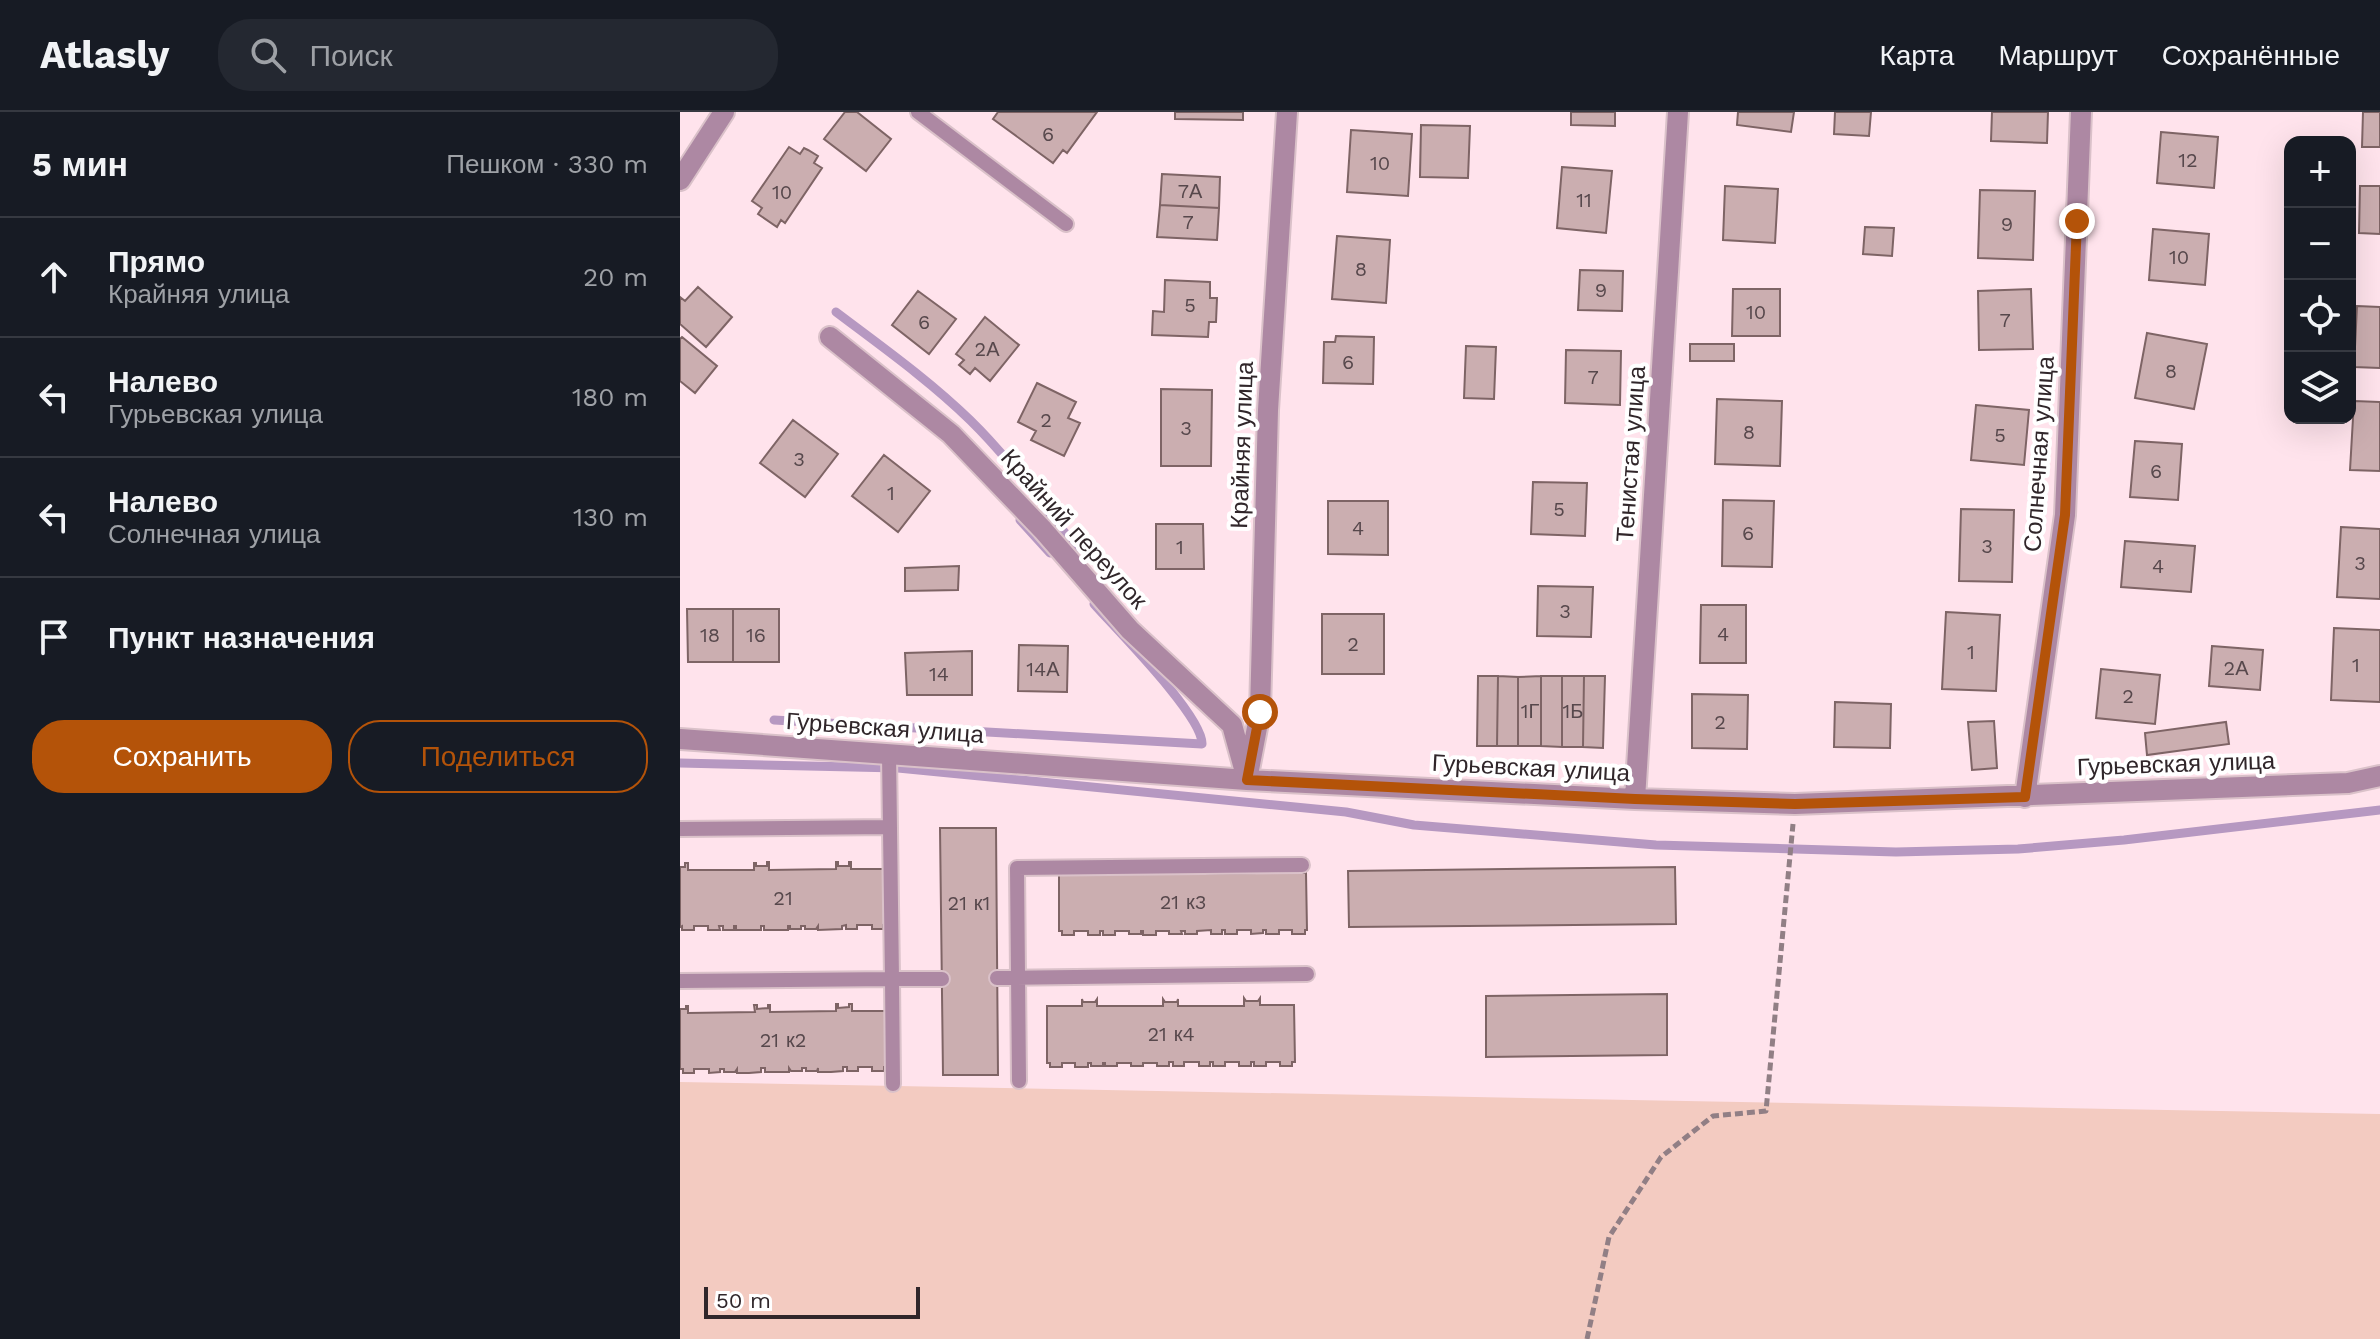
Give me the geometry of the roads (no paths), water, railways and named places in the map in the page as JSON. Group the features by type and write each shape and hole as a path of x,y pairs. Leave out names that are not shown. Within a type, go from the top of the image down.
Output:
{"street":[{"path":"680,180 724,112"},
{"name":"Крайняя улица","path":"1247,780 1260,712 1268,410 1287,112"},
{"name":"Тенистая улица","path":"1635,799 1678,112"},
{"name":"Солнечная улица","path":"2025,797 2065,515 2081,112"},
{"name":"Крайний переулок","path":"830,337 951,434 1043,530 1130,630 1232,725 1247,780"},
{"name":"Гурьевская улица","path":"680,739 1247,780 1795,804 2348,783 2380,776"}],"lane":[{"path":"918,112 1066,224"},
{"path":"889,756 893,1084"},
{"path":"680,829 890,827"},
{"path":"1019,1081 1017,868 1302,865"},
{"path":"997,978 1307,974"},
{"path":"680,981 942,979"}],"waterway":[{"path":"836,312 921,377 970,420 1012,466 1077,548"},
{"path":"1020,520 1050,553"},
{"path":"774,720 1202,744 1199,731 1174,694 1094,604"},
{"path":"680,763 898,768 1346,812 1414,825 1656,845 1896,852 2018,849 2124,840 2380,810"}]}
